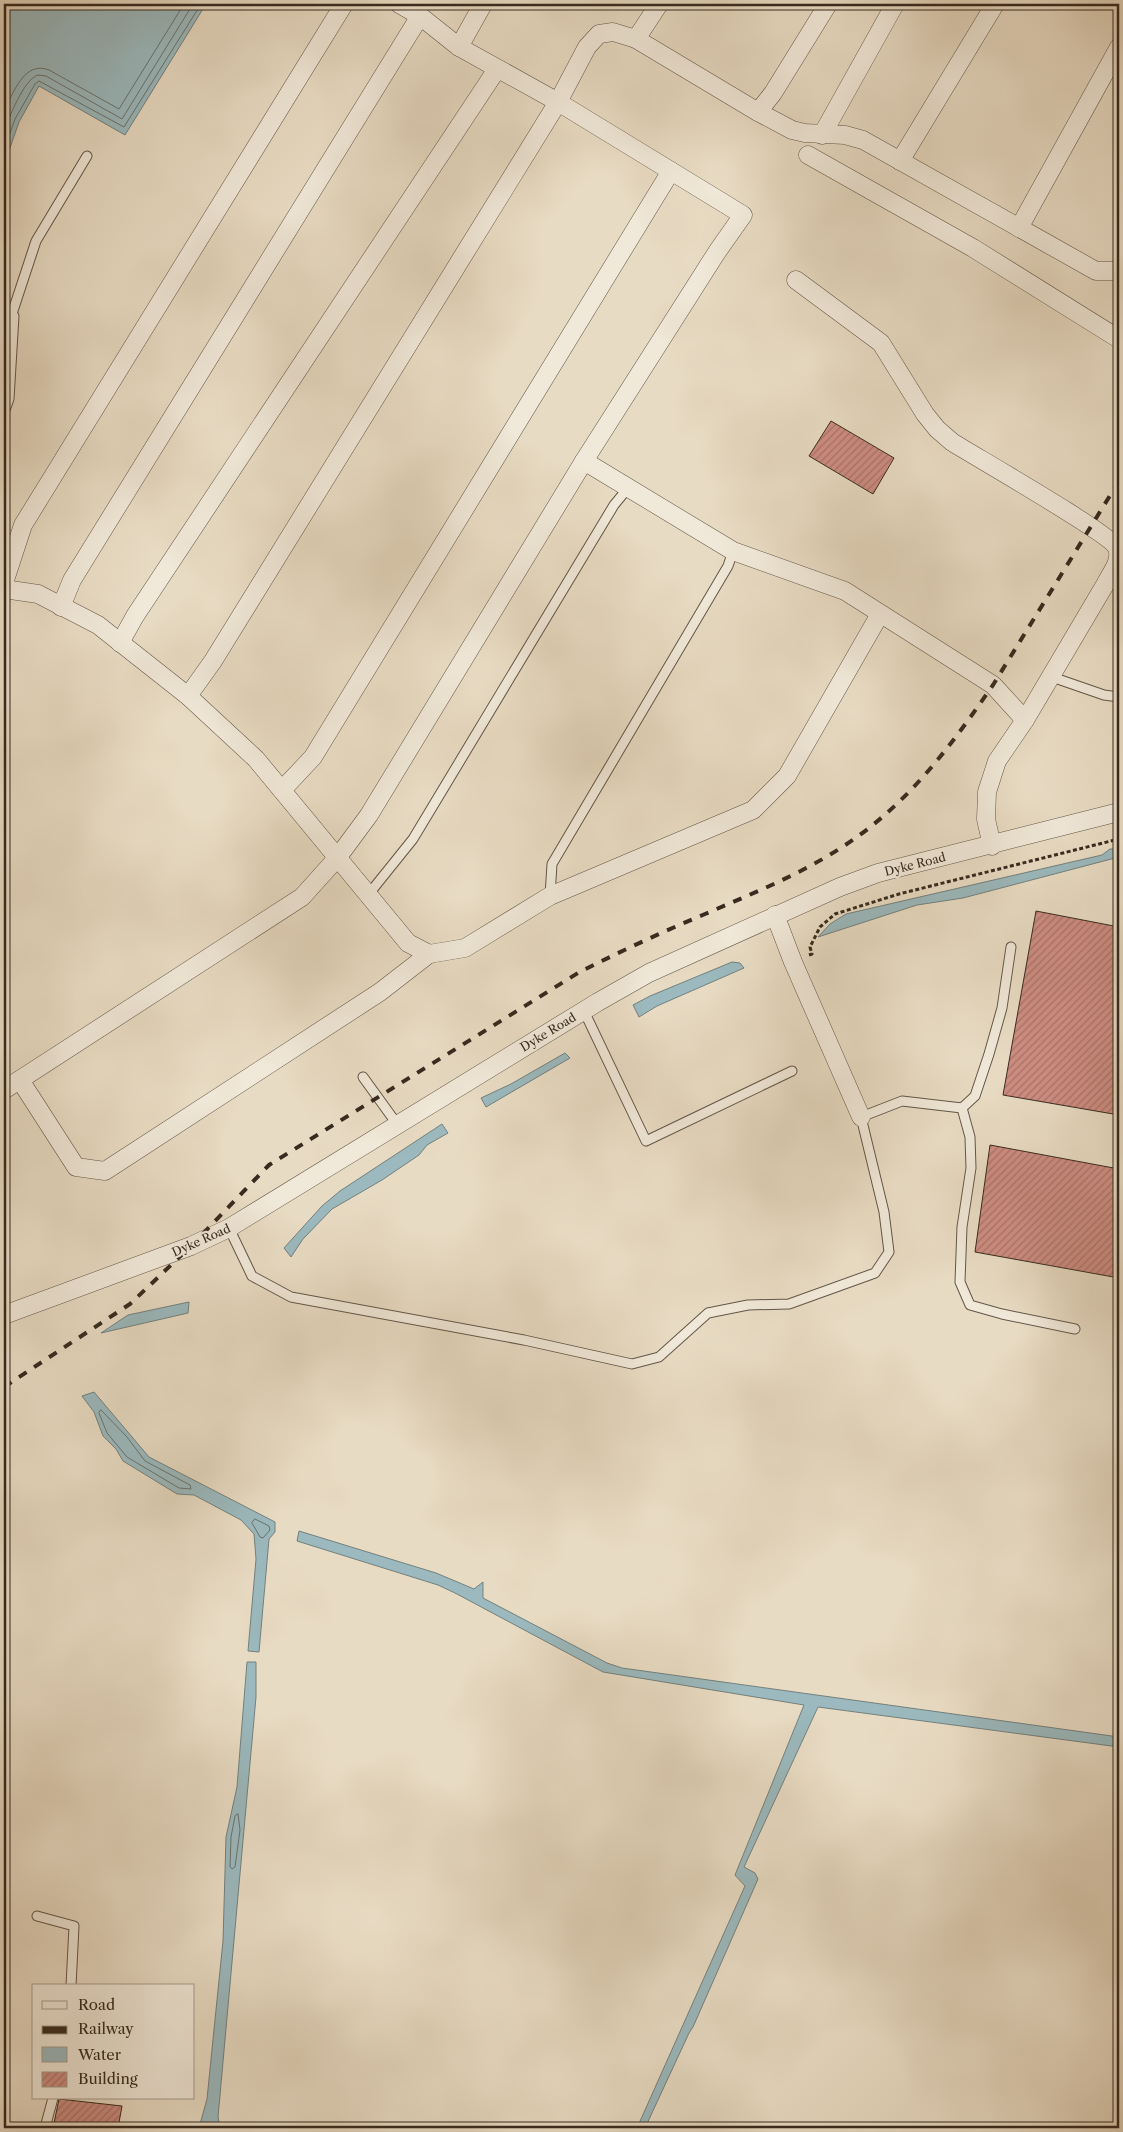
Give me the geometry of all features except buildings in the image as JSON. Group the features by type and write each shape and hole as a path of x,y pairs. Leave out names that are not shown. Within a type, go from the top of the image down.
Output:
{"street":[{"path":"344,4 23,525 4,580 38,594 98,625 188,696 256,759 408,943 429,954"},
{"path":"4,1090 302,897 338,857 368,815 584,461 717,252 743,215 558,102 458,47 420,16 399,4"},
{"path":"458,47 483,4"},
{"path":"636,39 659,4"},
{"path":"758,112 774,93 828,4"},
{"path":"822,135 895,4"},
{"path":"900,161 995,4"},
{"path":"61,606 77,572 420,16"},
{"path":"188,696 218,653 558,102 587,47 600,34 613,32 636,39 758,112 792,130 822,135 845,135 864,140 1096,270 1119,271"},
{"path":"1020,228 1119,47"},
{"path":"120,643 135,616 496,69"},
{"path":"808,155 973,248 1119,339"},
{"path":"282,790 313,757 671,171"},
{"path":"796,280 882,343 909,390 936,430 952,442 1092,527 1116,545 1119,553 1118,561 1106,583 998,761 987,792 986,820 992,846"},
{"path":"584,461 733,551 845,591 993,685 1024,720"},
{"path":"20,1080 76,1167 105,1171 380,992 429,954 464,948 550,896 753,810 787,776 880,614"},
{"name":"Dyke Road","path":"4,1314 192,1246 229,1228 397,1124 649,973 775,915 878,874 1119,812"},
{"path":"775,915 793,962 860,1117"}],"lane":[{"path":"4,338 36,241 87,156"},
{"path":"4,318 15,303"},
{"path":"4,413 9,398 15,303"},
{"path":"368,895 413,839 614,505 628,488"},
{"path":"550,896 552,864 728,566 733,551"},
{"path":"1048,676 1104,695 1119,697"},
{"path":"229,1228 252,1276 291,1297 524,1340 632,1364 659,1357 708,1312 748,1305 790,1304 875,1273 889,1252 884,1212 860,1117 902,1101 962,1108 975,1096 1002,1008 1011,947"},
{"path":"584,1011 646,1141 792,1071"},
{"path":"363,1077 397,1124"},
{"path":"962,1108 970,1137 971,1168 962,1227 960,1282 970,1305 1002,1314 1075,1329"},
{"path":"36,1916 74,1926 71,1984"},
{"path":"47,2128 46,2124 52,2100"}],"path":[{"path":"793,962 812,954 810,947 820,927 835,914 899,894 1119,839"}],"water":[{"path":"4,4 206,4 125,135 39,86 19,122 4,165"},
{"path":"1110,849 1119,849 1119,857 963,898 917,905 818,937 830,924 846,914 1102,855"},
{"path":"732,962 740,963 744,968 657,1006 639,1017 633,1005"},
{"path":"565,1053 570,1058 486,1107 481,1098 511,1084"},
{"path":"442,1124 448,1133 427,1145 419,1155 382,1180 332,1209 303,1239 291,1257 284,1248 322,1206 340,1191"},
{"path":"189,1302 188,1313 101,1333 128,1315"},
{"path":"94,1392 149,1457 275,1522 275,1532 269,1539 259,1652 248,1651 256,1559 254,1534 241,1520 194,1495 177,1494 123,1461 116,1449 103,1436 94,1412 82,1396"},
{"path":"299,1531 436,1573 474,1589 483,1582 483,1598 607,1663 622,1668 1119,1737 1119,1747 818,1707 744,1867 755,1873 758,1879 693,2027 645,2128 637,2128 745,1886 735,1875 804,1705 603,1672 438,1585 297,1541"},
{"path":"247,1662 256,1662 256,1697 218,2117 220,2128 199,2128 207,2099 223,1941 226,1837 237,1787"}],"railway":[{"path":"4,1387 130,1304 191,1246 269,1165 578,973 657,935 790,876 850,842 869,828 921,779 966,724 993,685 1119,481"}]}
